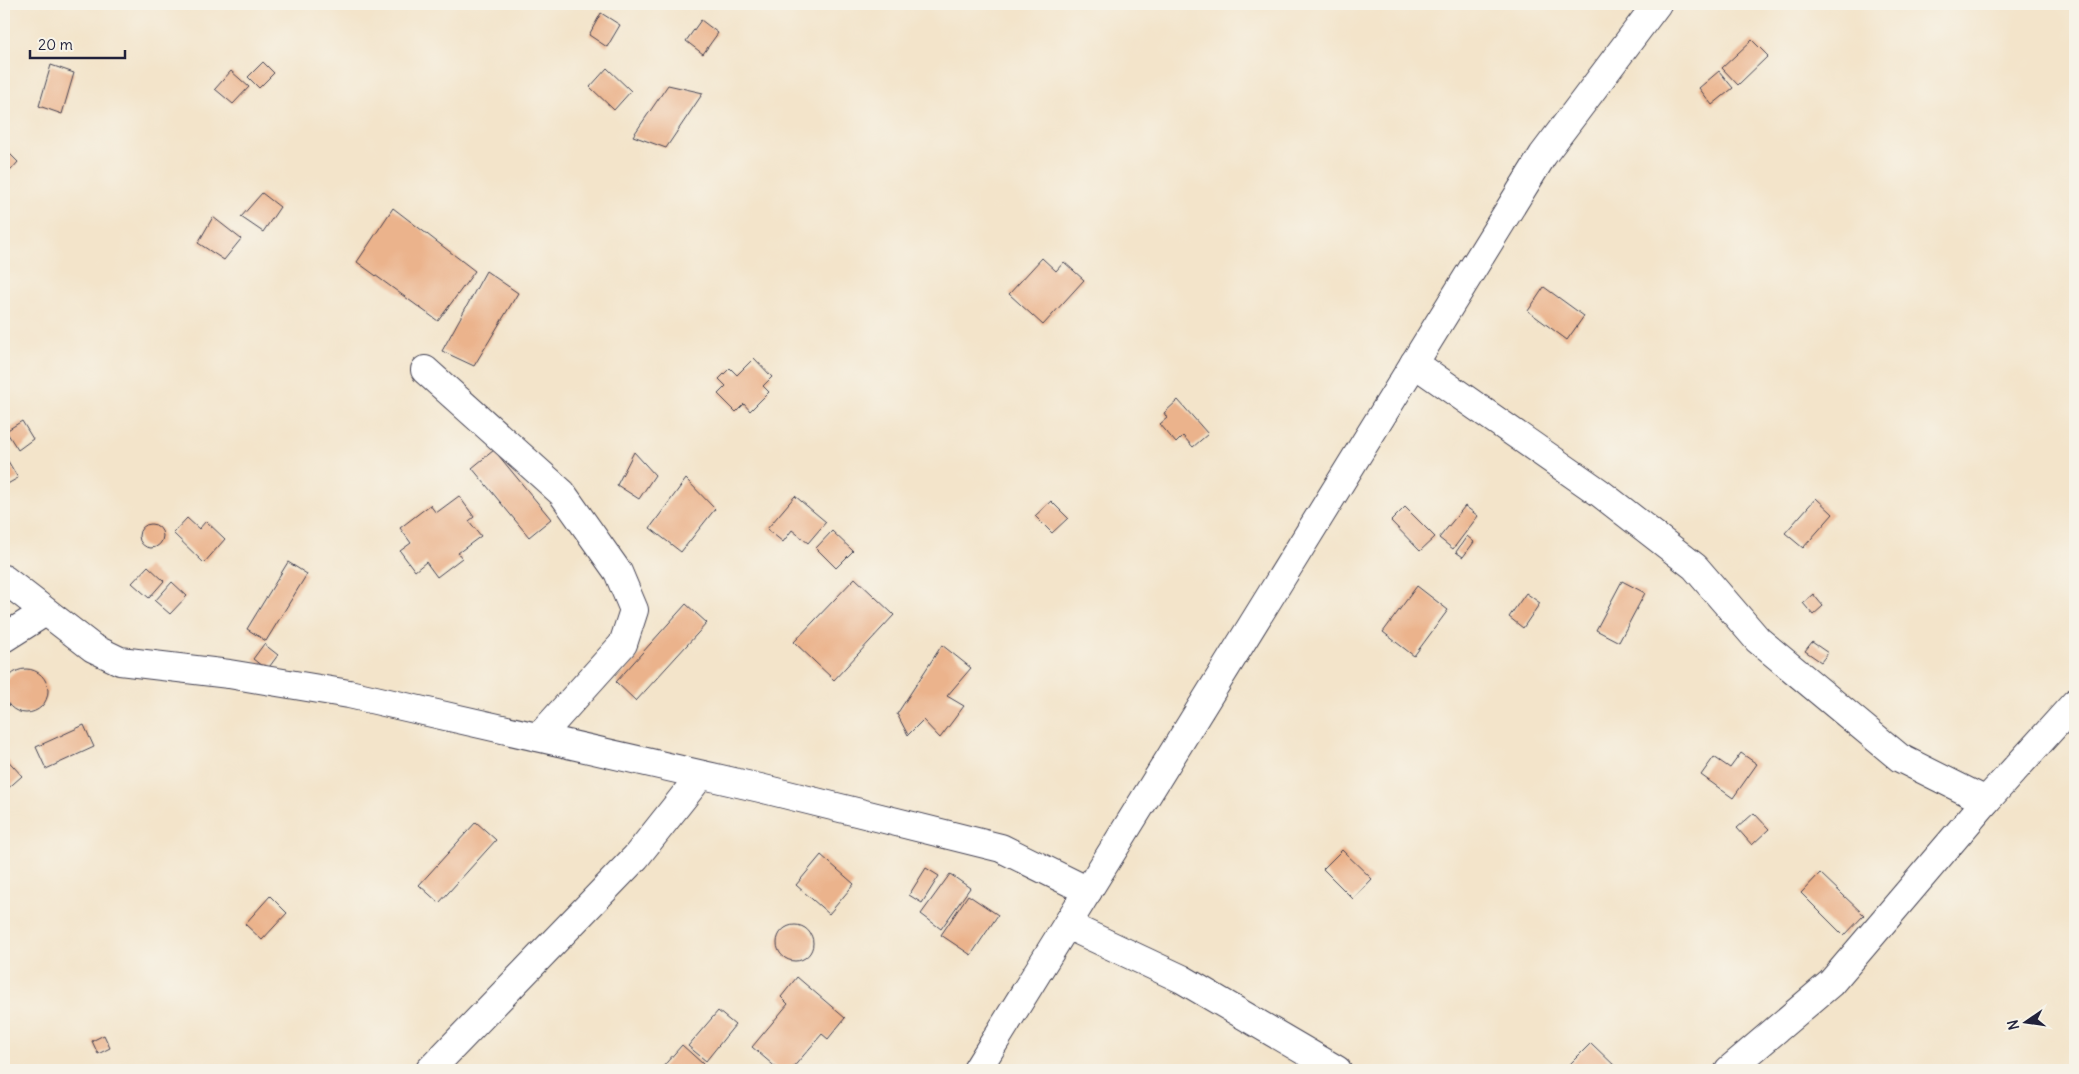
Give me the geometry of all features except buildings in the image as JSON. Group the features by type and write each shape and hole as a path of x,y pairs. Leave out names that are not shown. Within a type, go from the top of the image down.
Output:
{"street":[{"path":"977,1070 1543,155 1657,4"},
{"path":"1414,363 1600,493 1695,567 1758,640 1900,758 1986,801"},
{"path":"425,370 562,493 618,572 634,610 623,644 539,738"},
{"path":"4,579 92,648 120,661 229,674 349,694 701,775 1002,848 1088,891"},
{"path":"4,638 45,612"},
{"path":"1729,1070 1831,983 1986,801 2075,702"},
{"path":"430,1070 636,857 701,775"},
{"path":"1067,926 1182,979 1337,1070"}]}
